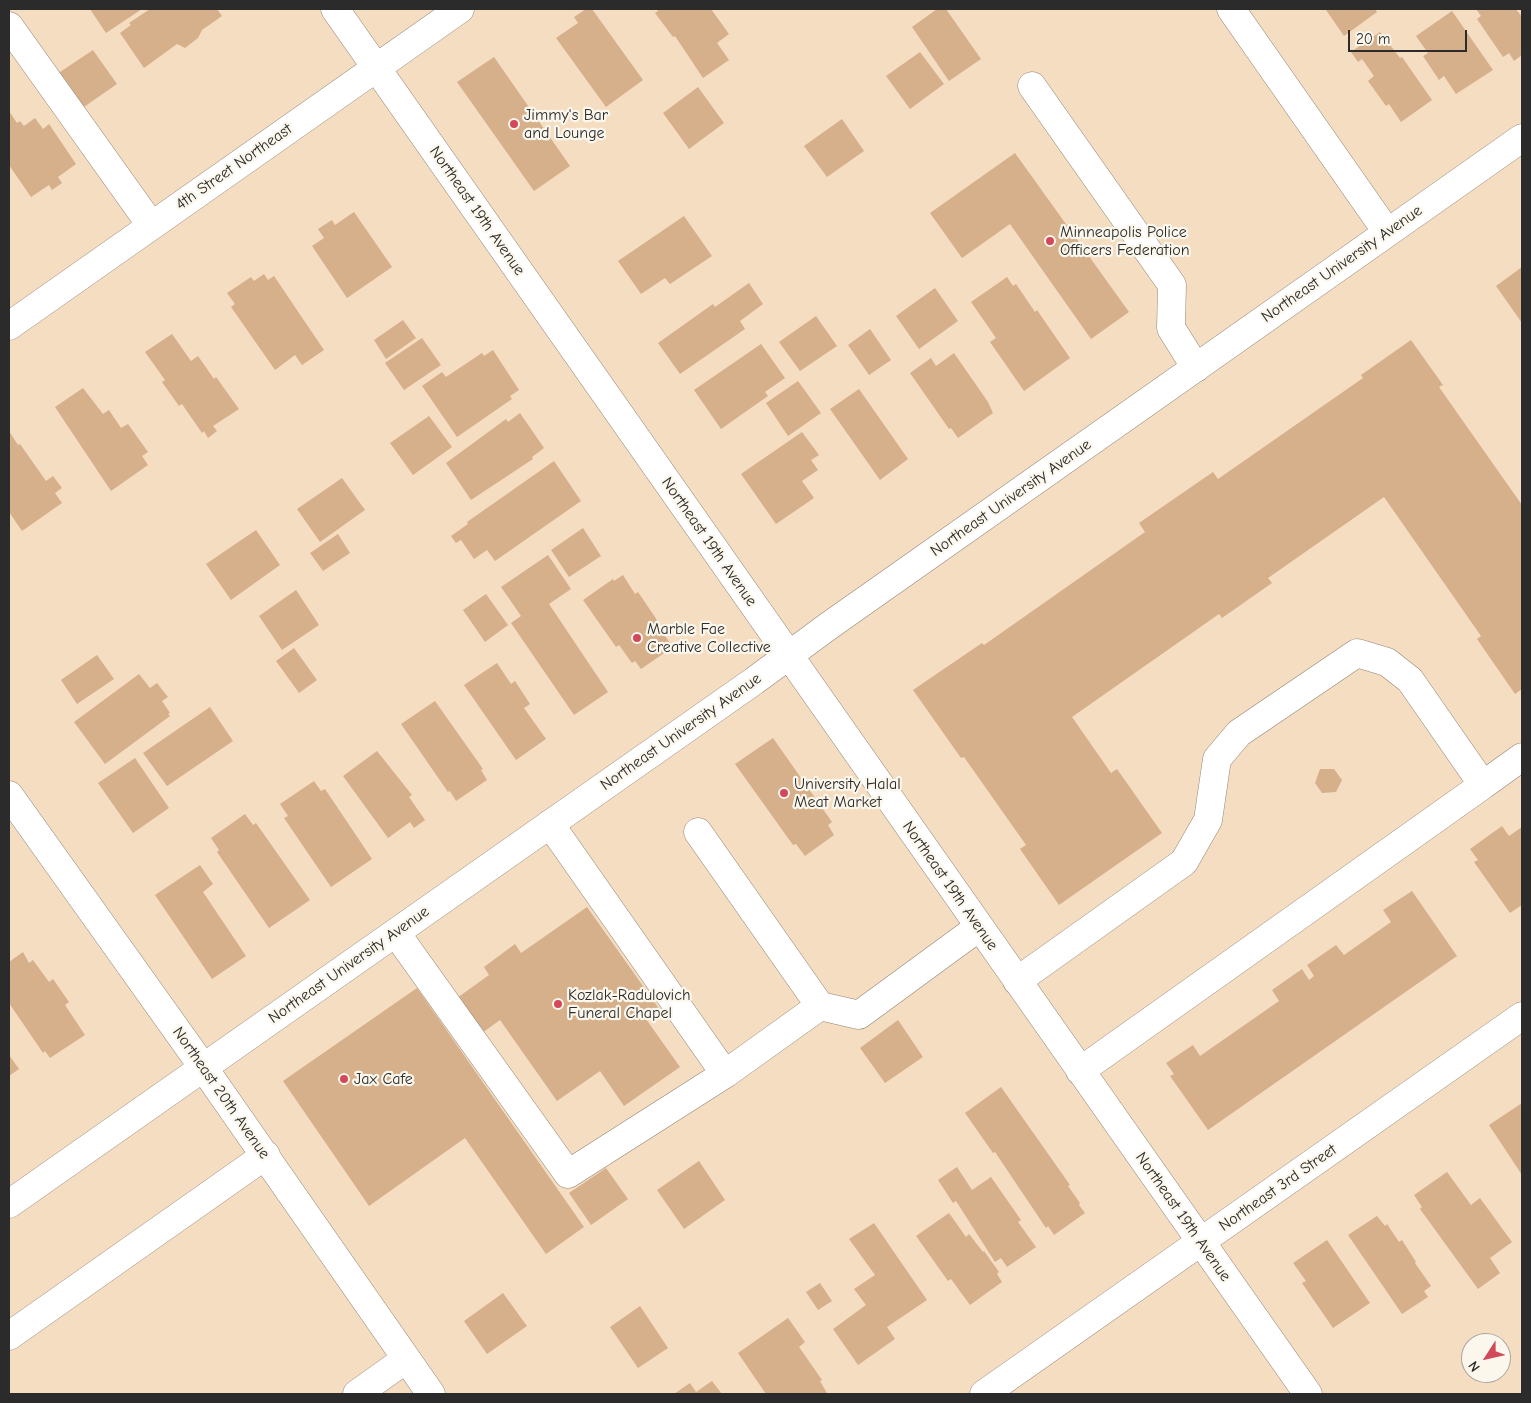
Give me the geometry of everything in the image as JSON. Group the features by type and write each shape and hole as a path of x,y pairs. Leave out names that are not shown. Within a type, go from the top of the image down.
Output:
{"street":[{"name":"Northeast 19th Avenue","path":"335,9 1308,1394"},
{"name":"4th Street Northeast","path":"9,326 460,9"},
{"path":"1231,9 1387,232"},
{"path":"9,26 151,225"},
{"path":"1032,86 1172,285 1171,328 1196,368"},
{"name":"Northeast University Avenue","path":"9,1204 1522,138"},
{"path":"1018,981 1184,862 1208,820 1217,759 1239,733 1357,653 1386,662 1410,680 1483,785"},
{"path":"1080,1071 1522,757"},
{"name":"Northeast 20th Avenue","path":"9,795 266,1156 431,1394"},
{"path":"550,824 725,1074"},
{"path":"698,832 820,1006 859,1015 979,927"},
{"path":"396,933 568,1174 725,1074 820,1006"},
{"name":"Northeast 3rd Street","path":"984,1394 1522,1016"},
{"path":"9,1336 266,1156"},
{"path":"357,1394 406,1359"}],"building":[{"path":"90,9 142,9 106,33"},
{"path":"150,9 217,9 222,16 202,30 198,38 185,48 177,44 144,68 120,33 131,25 129,23"},
{"path":"586,9 592,9 643,80 606,107 556,38 578,23 574,17"},
{"path":"657,9 711,9 729,34 717,43 729,60 703,78 675,36 673,37 655,13 658,11"},
{"path":"937,9 946,9 981,59 949,81 912,27"},
{"path":"1375,9 1377,12 1344,36 1326,10"},
{"path":"1476,9 1516,9 1522,17 1522,55 1514,61 1509,53 1503,57 1477,19 1481,16"},
{"path":"1452,11 1493,70 1456,94 1444,76 1439,80 1423,56 1428,53 1416,36"},
{"path":"1380,32 1400,58 1402,57 1432,100 1401,122 1389,104 1386,106 1368,81 1374,76 1362,59 1358,62 1351,52"},
{"path":"93,50 117,84 81,109 57,74"},
{"path":"920,52 944,84 910,109 886,76"},
{"name":"Jimmy's Bar and Lounge","path":"494,57 570,166 534,191 457,82"},
{"path":"698,87 724,123 689,149 663,113"},
{"path":"9,111 17,123 20,121 24,126 35,118 43,129 49,124 76,164 58,177 62,183 52,190 49,185 31,197 9,165"},
{"path":"842,119 864,151 827,177 804,146"},
{"name":"Minneapolis Police Officers Federation","path":"1015,153 1129,312 1091,339 1010,224 962,258 930,213"},
{"path":"354,212 392,267 347,298 312,246 324,238 318,229 332,220 335,225"},
{"path":"684,216 712,256 670,284 665,278 641,294 618,261"},
{"path":"1522,267 1522,323 1496,286"},
{"path":"264,274 268,280 274,276 324,350 302,365 295,355 275,370 231,307 235,304 227,293 251,277 254,281"},
{"path":"1007,277 1013,286 1016,284 1035,312 1037,310 1070,358 1024,391 990,342 996,338 971,302"},
{"path":"749,283 763,304 740,321 745,329 680,374 658,343 713,304 715,307"},
{"path":"935,288 958,321 919,349 896,316"},
{"path":"816,316 837,346 800,371 779,342"},
{"path":"403,320 416,338 386,359 374,340"},
{"path":"870,329 891,360 869,375 848,345"},
{"path":"172,334 191,361 198,356 239,409 213,426 217,431 208,438 204,431 202,433 182,404 179,406 162,382 165,380 145,352"},
{"path":"422,338 441,365 404,390 385,363"},
{"path":"1411,340 1443,385 1439,387 1522,505 1522,689 1515,694 1477,639 1481,636 1384,497 1268,578 1272,583 1222,618 1219,614 1072,717 1111,773 1117,769 1162,833 1059,905 1020,849 1026,845 964,757 961,758 913,690 982,643 984,645 1145,532 1139,523 1213,472 1218,479 1363,378 1361,375"},
{"path":"761,344 785,378 765,392 768,396 721,429 694,390"},
{"path":"493,350 519,390 510,396 512,399 457,437 422,386 442,372 446,377 482,353 484,356"},
{"path":"954,353 988,402 993,413 958,438 951,428 949,429 910,373 931,358 936,366"},
{"path":"798,381 821,413 788,436 766,403"},
{"path":"83,388 103,414 109,410 121,428 128,424 148,452 142,456 148,465 111,491 55,407"},
{"path":"859,389 908,459 880,480 830,409"},
{"path":"520,413 544,448 532,457 533,459 471,500 446,463 506,419 508,422"},
{"path":"429,416 452,447 413,475 390,443"},
{"path":"9,431 46,481 53,476 62,488 55,493 62,503 22,531 9,512"},
{"path":"802,432 819,455 811,460 818,470 802,481 814,498 776,524 741,474"},
{"path":"554,461 581,501 495,561 487,550 474,559 461,540 456,543 451,536 468,524 467,522"},
{"path":"342,478 365,510 320,542 297,509"},
{"path":"583,528 601,556 569,577 551,550"},
{"path":"256,530 280,565 231,600 206,564"},
{"path":"338,534 350,553 323,571 310,553"},
{"path":"548,555 571,589 549,604 608,692 574,715 511,623 521,616 501,587"},
{"path":"623,575 635,594 638,592 657,620 655,622 673,647 641,669 635,661 632,663 619,645 616,647 583,600 613,579 614,581"},
{"path":"296,590 319,625 282,650 259,616"},
{"path":"486,594 508,625 485,642 463,610"},
{"path":"294,648 317,680 299,693 276,661"},
{"path":"97,655 114,679 77,704 61,680"},
{"path":"497,663 511,684 515,681 530,704 524,708 546,739 516,760 464,685"},
{"path":"139,674 150,688 157,683 168,697 162,701 170,716 105,764 74,722"},
{"path":"435,701 483,769 481,770 487,780 456,801 401,724"},
{"path":"210,707 233,741 167,786 143,753"},
{"name":"University Halal Meat Market","path":"773,738 832,822 828,825 834,835 805,856 796,844 793,845 735,764"},
{"path":"377,751 412,795 409,797 425,820 414,828 410,822 388,838 343,776"},
{"path":"135,758 169,808 133,833 98,783"},
{"path":"1320,769 1334,769 1342,780 1336,792 1322,793 1315,783"},
{"path":"314,781 321,791 325,789 372,859 331,887 284,818 288,816 280,804"},
{"path":"245,814 253,825 256,823 310,900 269,928 217,852 219,850 211,838"},
{"path":"1502,826 1509,836 1522,827 1522,905 1510,913 1474,862 1478,860 1470,849"},
{"path":"200,865 213,884 203,892 246,956 212,979 155,895"},
{"path":"1412,891 1457,956 1208,1130 1170,1076 1174,1074 1166,1063 1193,1045 1200,1056 1279,1001 1272,990 1302,969 1309,980 1314,976 1307,965 1336,945 1344,955 1391,922 1383,910"},
{"name":"Kozlak-Radulovich Funeral Chapel","path":"587,907 660,1010 646,1019 680,1067 624,1106 600,1071 557,1101 500,1020 482,1033 457,998 489,975 484,967 515,944 521,953"},
{"path":"23,952 29,963 33,960 49,982 53,979 69,1002 65,1005 85,1035 50,1058 45,1051 43,1053 9,1003 9,962"},
{"path":"417,988 584,1227 546,1254 465,1138 369,1206 283,1081"},
{"path":"898,1020 923,1057 885,1083 860,1048"},
{"path":"9,1055 19,1069 9,1076"},
{"path":"1001,1087 1070,1185 1068,1186 1085,1213 1054,1235 1048,1226 1046,1228 995,1152 993,1153 965,1113"},
{"path":"1522,1103 1522,1175 1489,1125"},
{"path":"699,1161 725,1200 684,1229 657,1190"},
{"path":"957,1167 972,1190 991,1177 1021,1220 1018,1222 1036,1247 1007,1267 1001,1258 995,1262 956,1201 953,1203 938,1180"},
{"path":"606,1168 628,1199 591,1225 569,1193"},
{"path":"1447,1172 1471,1205 1480,1198 1512,1242 1490,1258 1500,1273 1478,1289 1420,1209 1422,1207 1414,1195"},
{"path":"949,1213 966,1237 969,1234 984,1251 999,1272 997,1274 1002,1282 970,1305 951,1279 948,1281 916,1236"},
{"path":"1377,1216 1385,1226 1387,1224 1399,1242 1402,1240 1431,1286 1424,1291 1428,1297 1402,1314 1348,1235"},
{"path":"874,1223 927,1300 887,1327 895,1339 858,1365 833,1329 866,1305 854,1289 875,1275 849,1239"},
{"path":"1327,1240 1370,1303 1333,1328 1302,1283 1306,1281 1293,1263"},
{"path":"820,1283 832,1301 818,1310 806,1292"},
{"path":"503,1293 527,1326 487,1354 464,1321"},
{"path":"640,1306 668,1348 638,1368 610,1327"},
{"path":"788,1318 805,1342 799,1347 822,1380 820,1381 827,1393 766,1394 738,1353"},
{"path":"712,1381 722,1394 674,1394 690,1383 696,1392"}],"place":[{"name":"Jimmy's Bar and Lounge","path":"514,124"},
{"name":"Minneapolis Police Officers Federation","path":"1050,241"},
{"name":"Marble Fae Creative Collective","path":"637,638"},
{"name":"University Halal Meat Market","path":"784,793"},
{"name":"Kozlak-Radulovich Funeral Chapel","path":"558,1004"},
{"name":"Jax Cafe","path":"344,1079"}]}
